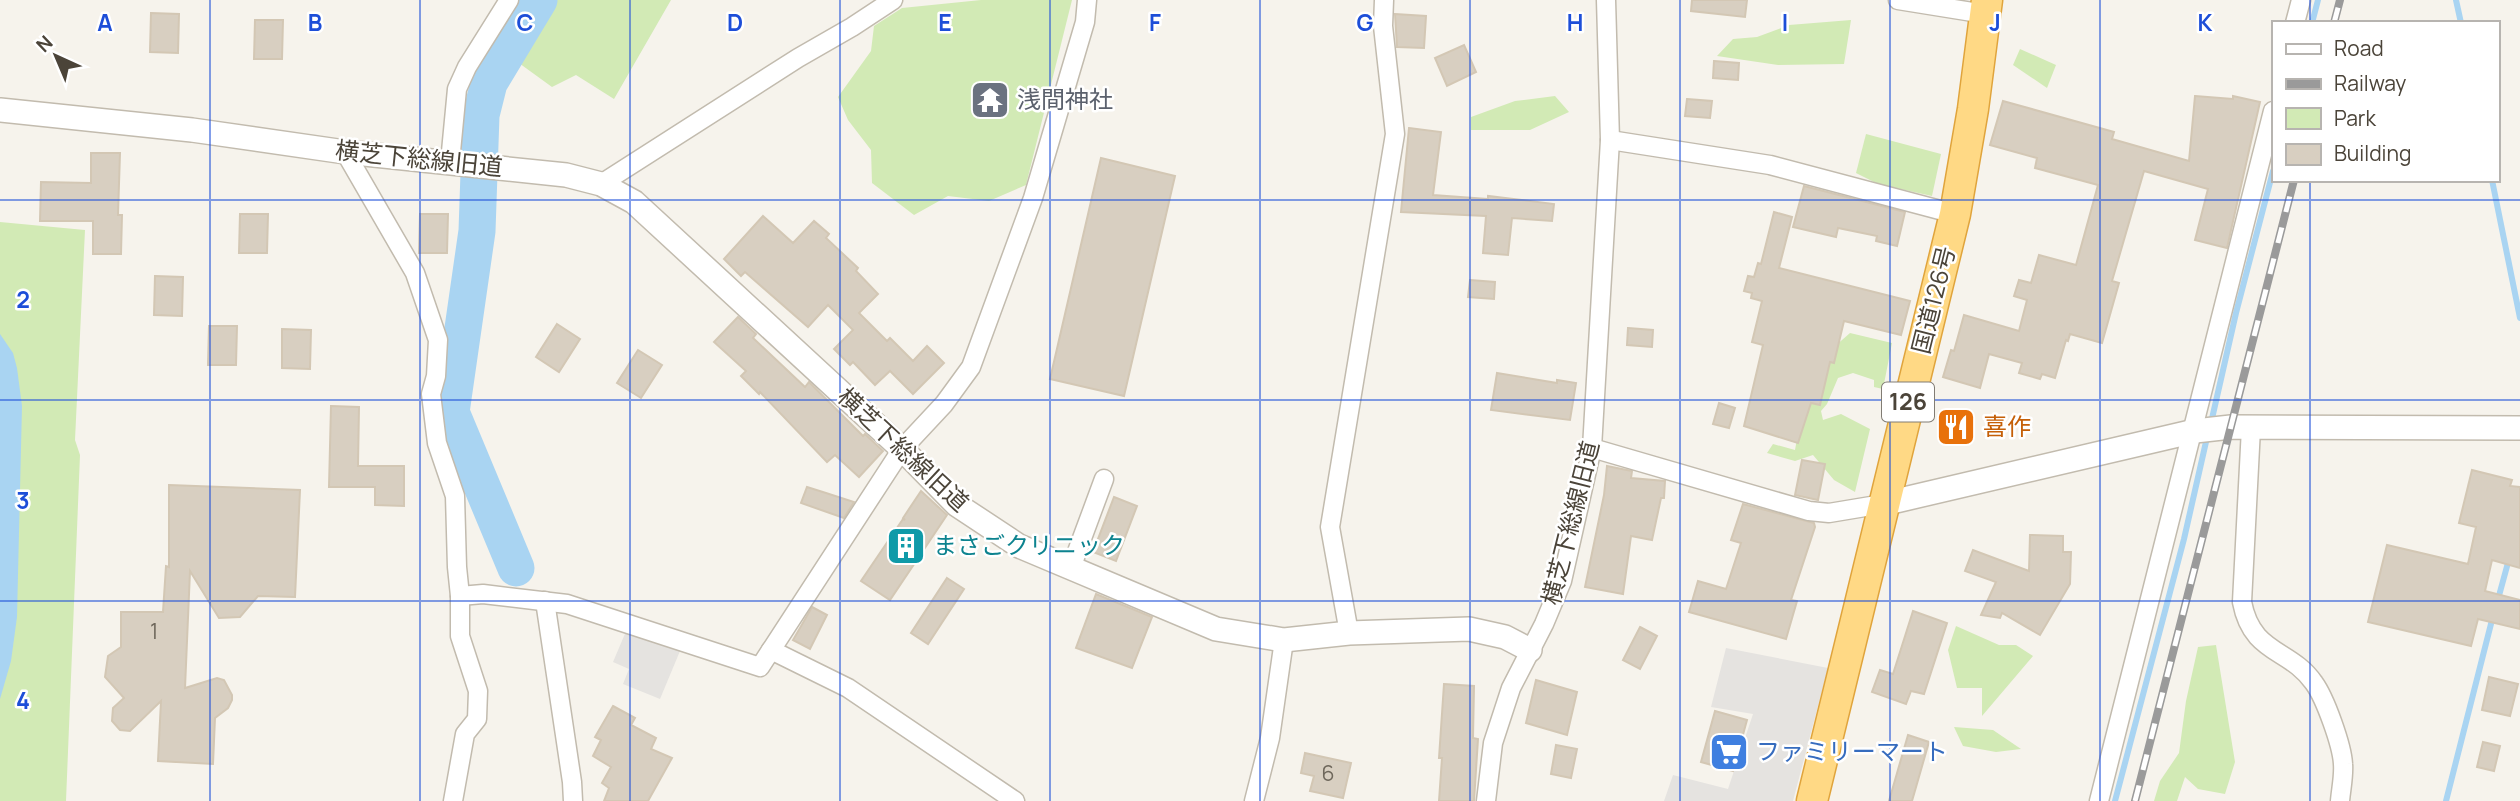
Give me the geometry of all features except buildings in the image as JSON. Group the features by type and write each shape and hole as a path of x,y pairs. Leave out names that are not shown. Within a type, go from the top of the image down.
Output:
{"highway":[{"name":"国道126号","path":"1812,801 1955,214 1986,7"}],"street":[{"path":"450,162 457,89 467,66 509,0"},
{"path":"601,184 893,0"},
{"path":"460,596 483,594 567,604 760,667 902,449 944,404 971,368 1033,198 1085,22 1087,0"},
{"path":"1349,633 1330,527 1395,134 1383,26 1384,0"},
{"name":"横芝下総線旧道","path":"0,110 192,130 345,152 566,175 601,184 634,202 902,449 957,505 1019,546 1216,629 1284,640 1349,633 1469,629 1505,638 1530,650 1562,581 1592,448 1611,140 1606,0"},
{"path":"1898,0 1986,7"},
{"path":"2296,21 2301,0"},
{"path":"2099,801 2272,115"},
{"path":"1611,140 1770,165 1955,214"},
{"path":"345,152 415,273 438,340 436,376 431,394 437,443 455,496 460,636 478,691 477,719 465,734 453,801"},
{"path":"1592,448 1809,511 1829,513 1883,504 2193,432 2224,428 2520,428"},
{"path":"2251,428 2242,602 2245,621 2261,642 2314,683 2333,724 2343,762 2340,801"},
{"path":"1071,568 1104,479"},
{"path":"545,601 573,801"},
{"path":"1254,801 1270,738 1284,640"},
{"path":"771,650 848,688 1015,801"},
{"path":"1486,801 1493,743 1511,688 1530,650"}],"green space":[{"path":"550,0 671,0 614,99 576,75 552,87 512,58"},
{"path":"981,0 1072,0 1026,185 989,201 948,196 914,215 872,183 871,150 848,120 838,97 871,51 874,26 902,8"},
{"path":"1851,20 1844,64 1778,65 1717,56 1733,39 1757,37 1789,25"},
{"path":"2020,49 2056,65 2047,88 2013,65"},
{"path":"1555,96 1569,112 1530,130 1471,130 1471,117 1515,101"},
{"path":"1866,134 1941,154 1932,196 1878,184 1856,173"},
{"path":"0,222 85,230 75,440 80,455 66,801 0,801"},
{"path":"1850,333 1892,343 1883,389 1874,387 1874,380 1853,373 1838,378 1827,404 1821,411 1823,420 1841,414 1870,429 1855,492 1834,480 1813,455 1795,461 1767,453 1773,444 1795,450 1802,410 1826,354"},
{"path":"1956,626 1999,645 2016,645 2033,656 1982,716 1982,688 1957,688 1948,650"},
{"path":"2216,645 2235,762 2225,794 2198,789 2185,777 2177,801 2154,801 2160,781 2179,753 2186,701 2198,647"},
{"path":"1954,727 1993,730 2021,749 1996,752 1963,746"}],"shaded area":[{"path":"627,629 680,651 660,699 623,684 629,669 613,662"},
{"path":"1726,648 1828,668 1793,801 1664,801 1673,775 1728,789 1753,714 1711,707"}],"water":[{"path":"0,334 13,353 22,406 17,617 11,661 0,699"}],"waterway":[{"path":"516,568 451,412 477,231 481,115 489,83 539,0"},
{"path":"2313,21 2318,0"},
{"path":"2456,0 2461,21"},
{"path":"2211,423 2272,175"},
{"path":"2492,182 2520,318"},
{"path":"2115,801 2184,539 2208,433"},
{"path":"2497,603 2509,559"},
{"path":"2446,801 2493,616"}],"railway":[{"path":"2335,21 2340,0"},
{"path":"2135,801 2293,182"}],"place":[{"name":"浅間神社","path":"990,100"},
{"name":"喜作","path":"1956,427"},
{"name":"まさごクリニック","path":"906,546"},
{"name":"ファミリーマート","path":"1729,752"}]}
